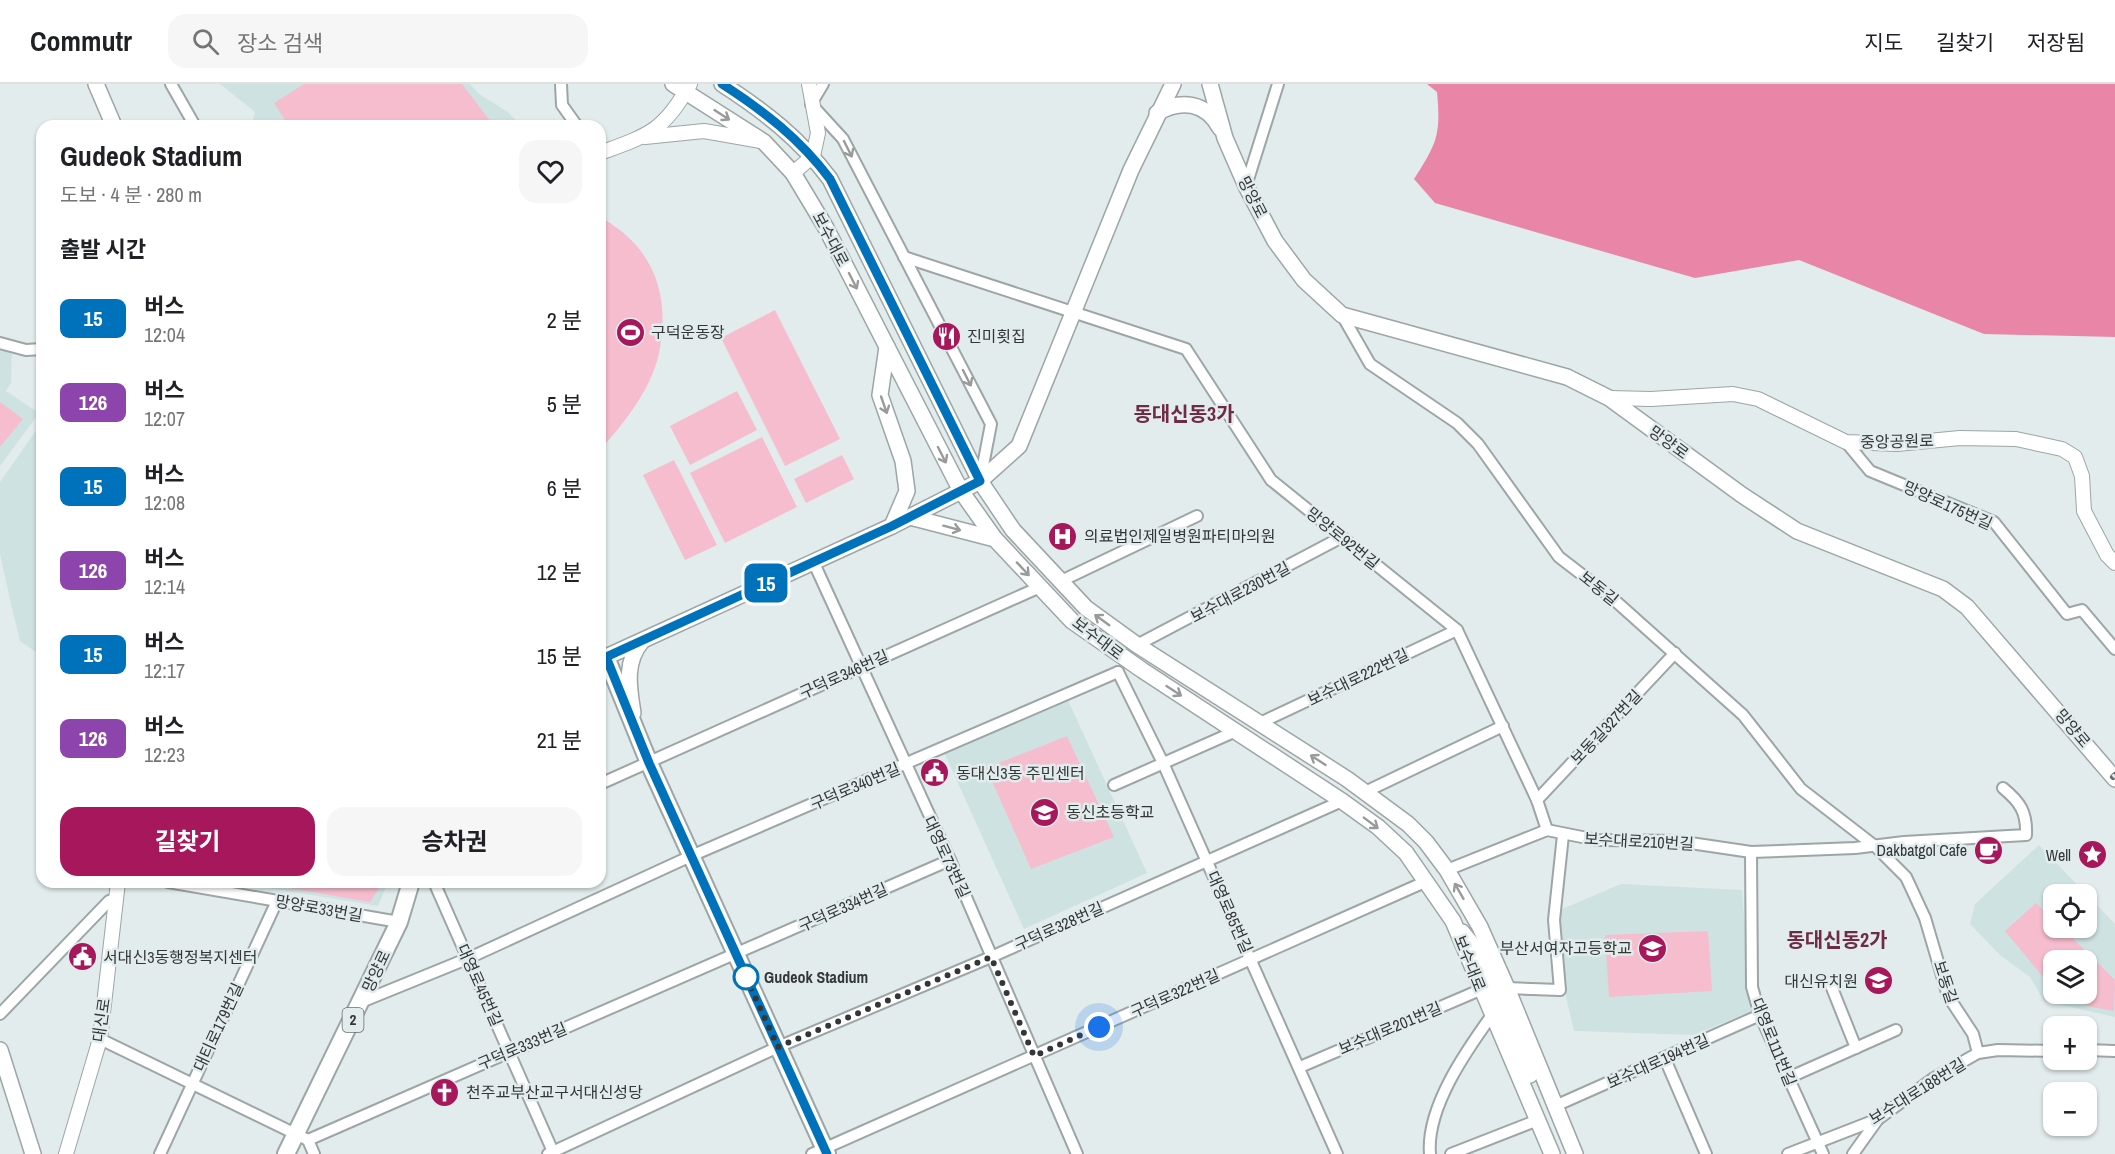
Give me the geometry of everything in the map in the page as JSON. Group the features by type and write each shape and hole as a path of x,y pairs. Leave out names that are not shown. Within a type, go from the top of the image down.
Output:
{"main road":[{"path":"96,84 111,120"},
{"name":"보수대로","path":"722,84 777,122 813,156 830,179 980,481 1013,530 1086,608 1137,645 1365,792 1420,836 1447,870 1480,927 1508,988 1575,1154"},
{"path":"606,658 892,526 961,491 980,481 1019,446 1131,170 1173,84"},
{"name":"망양로","path":"1210,84 1225,138"},
{"name":"보수대로","path":"683,87 764,142 793,173 826,228 961,491 995,539 1072,621 1122,666 1142,670 1236,731 1342,801 1377,827 1406,853 1453,921 1480,990 1552,1154"},
{"name":"망양로","path":"1157,113 1175,104 1198,106 1214,119 1275,241 1304,280 1342,315 1567,377 1609,398 1742,495 1797,531 1943,589 1967,607 2115,778"},
{"path":"887,347 880,395 903,461 907,491 892,526"},
{"path":"910,517 995,539"},
{"path":"635,728 629,676 632,657 642,640"},
{"path":"1142,670 1131,656 1135,651 1154,655"},
{"path":"606,665 778,1047 821,1152"},
{"name":"망양로","path":"286,1154 302,1137 399,922 409,888"},
{"path":"1453,921 1480,954 1563,1154"},
{"path":"0,1050 33,1154"}],"street":[{"path":"171,84 192,120"},
{"path":"561,84 562,105 573,120"},
{"path":"793,173 813,156 818,133 809,84"},
{"path":"811,104 823,84"},
{"path":"1246,186 1278,84"},
{"path":"645,137 673,113 683,87"},
{"path":"811,104 843,139 991,424 980,481"},
{"path":"606,149 645,137 704,131 764,142"},
{"path":"904,257 1074,312"},
{"name":"망양로92번길","path":"1074,312 1186,349 1271,480 1457,630 1537,801 1547,831"},
{"name":"보동길","path":"1342,315 1370,364 1457,423 1478,444 1559,557 1611,597 1743,715 1801,789 1876,847 1906,877 1925,918 1948,996 1972,1034 1978,1053"},
{"path":"0,343 26,350 36,349"},
{"name":"중앙공원로","path":"1609,398 1651,399 1733,394 1758,399 1846,441 1897,444 1960,438 2016,439 2062,448 2075,457 2082,476 2084,511 2107,555 2115,563"},
{"name":"망양로175번길","path":"1846,441 1870,471 1994,522 2067,614 2082,610 2115,649"},
{"path":"1061,581 1197,516"},
{"name":"보수대로230번길","path":"1137,645 1342,537"},
{"name":"대영로73번길","path":"813,561 904,765 950,860 1077,1154"},
{"name":"구덕로346번길","path":"606,781 1040,587"},
{"name":"보수대로222번길","path":"1260,723 1457,630"},
{"name":"보동길327번길","path":"1537,801 1675,653"},
{"name":"대영로85번길","path":"1122,666 1163,764 1337,1154"},
{"name":"구덕로340번길","path":"361,1002 469,958 691,856 904,765 1122,666"},
{"path":"1365,792 1503,726"},
{"path":"1114,785 1236,731"},
{"path":"1876,847 1904,842 2026,835 2027,818 2019,802 2003,788"},
{"name":"구덕로328번길","path":"551,1153 778,1047 991,957 1342,801"},
{"path":"1447,870 1547,831"},
{"name":"보수대로210번길","path":"1547,831 1597,840 1677,841 1751,852 1876,847"},
{"path":"1508,988 1560,990 1554,920 1563,835"},
{"name":"대영로111번길","path":"1751,852 1752,987 1760,1015 1823,1154"},
{"name":"구덕로334번길","path":"736,955 950,860"},
{"name":"구덕로322번길","path":"821,1152 1427,881"},
{"name":"대신로","path":"66,1154 100,1040 117,888"},
{"name":"망양로33번길","path":"202,888 399,922"},
{"name":"대영로45번길","path":"437,888 469,958 551,1153"},
{"path":"0,1014 109,901 116,899"},
{"name":"대티로179번길","path":"160,1154 277,901"},
{"name":"구덕로333번길","path":"302,1137 736,955"},
{"path":"1830,983 1856,1048"},
{"name":"보수대로201번길","path":"1300,1067 1480,990"},
{"path":"1430,1154 1429,1137 1456,1066 1492,1015"},
{"name":"보수대로194번길","path":"1554,1106 1665,1059 1760,1015"},
{"path":"1788,1078 1896,1030"},
{"path":"100,1040 302,1137 314,1154"},
{"path":"1978,1053 1998,1050 2043,1051"},
{"path":"2097,1050 2115,1051"},
{"name":"보수대로188번길","path":"1788,1154 1878,1119 1934,1078 1978,1053"},
{"path":"1665,1059 1706,1154"},
{"path":"1853,1154 1878,1119"},
{"path":"1451,1154 1538,1120"}],"shaded area":[{"path":"220,84 470,84 479,94 508,112 515,120 253,120 255,112"},
{"path":"304,84 462,84 489,120 285,120 274,103"},
{"path":"1427,84 2115,84 2115,337 1984,334 1799,260 1695,278 1435,203 1414,179 1428,156 1438,129 1437,92"},
{"name":"구덕운동장","path":"606,221 633,242 645,257 660,292 662,331 659,353 650,380 627,417 606,443"},
{"path":"775,310 840,439 785,466 721,338"},
{"path":"0,348 12,354 11,383 6,391 36,411 36,417 0,466"},
{"path":"737,391 757,430 690,465 670,426"},
{"path":"0,402 23,419 0,447"},
{"path":"36,431 36,652 20,641 0,554 0,482"},
{"path":"762,437 797,507 725,543 690,473"},
{"path":"842,455 854,479 806,503 794,479"},
{"path":"674,460 717,545 685,560 643,475"},
{"name":"동신초등학교","path":"1068,700 1147,873 1024,929 943,750"},
{"path":"1067,736 1114,837 1031,869 986,768"},
{"path":"2039,845 2076,884 2043,884 2043,938 2097,938 2097,905 2115,924 2115,1017 2057,1004 2097,1004 2097,950 2043,950 2043,999 2030,977 2000,955 1970,924 1975,904"},
{"name":"부산서여자고등학교","path":"1621,884 1742,890 1751,1011 1694,1035 1574,1031 1563,984 1555,912"},
{"path":"268,888 386,888 378,906"},
{"path":"289,888 379,888 370,902"},
{"path":"2036,903 2043,910 2043,938 2072,938 2084,950 2043,950 2043,977 2005,931"},
{"path":"1708,931 1712,991 1609,997 1605,935"},
{"path":"2097,962 2115,980 2114,1011 2084,1004 2097,1004"}],"bus line":[{"name":"15","path":"722,84 777,122 813,156 830,179 980,481 892,526 606,657 649,763 827,1154"}],"place":[{"name":"구덕운동장","path":"630,332"},
{"name":"진미횟집","path":"946,336"},
{"name":"의료법인제일병원파티마의원","path":"1063,536"},
{"name":"동대신3동 주민센터","path":"935,773"},
{"name":"동신초등학교","path":"1045,812"},
{"name":"Dakbatgol Cafe","path":"1988,850"},
{"name":"Well","path":"2092,855"},
{"name":"부산서여자고등학교","path":"1653,948"},
{"name":"서대신3동행정복지센터","path":"82,957"},
{"name":"Gudeok Stadium","path":"746,977"},
{"name":"대신유치원","path":"1879,981"},
{"name":"천주교부산교구서대신성당","path":"445,1092"}],"district":[{"name":"동대신동3가","path":"1184,414"},
{"name":"동대신동2가","path":"1837,940"}],"route":[{"path":"746,977 744,973 778,1047 991,957 1034,1056 1099,1027"}]}
